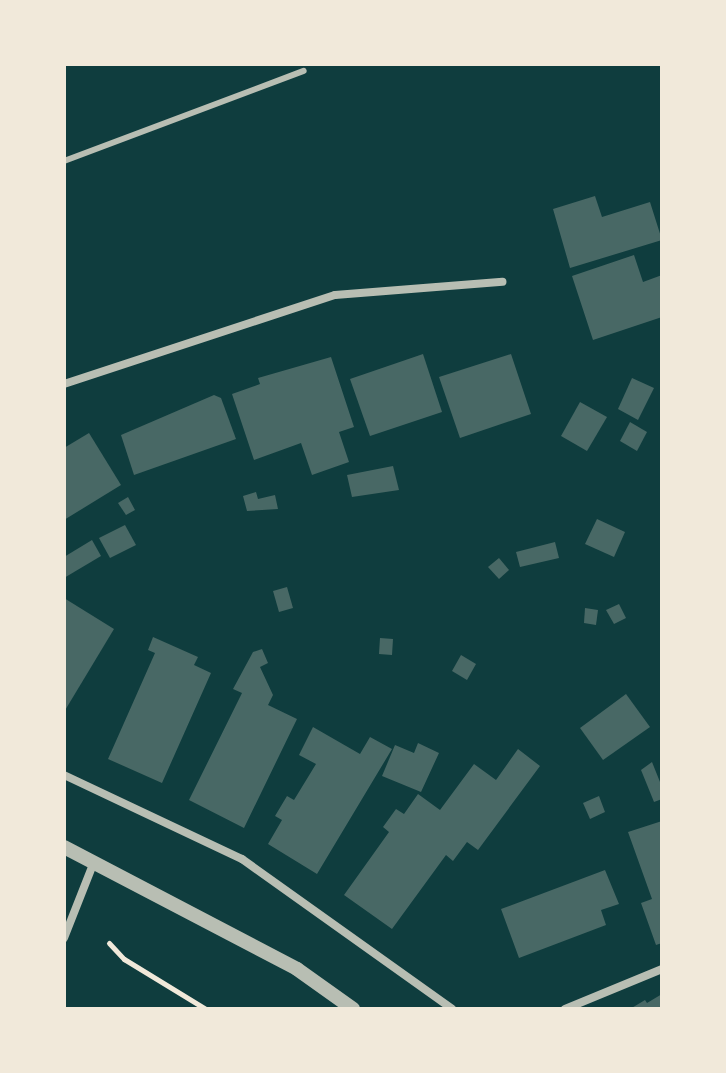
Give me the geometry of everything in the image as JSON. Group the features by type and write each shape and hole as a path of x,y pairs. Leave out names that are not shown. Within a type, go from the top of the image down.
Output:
{"street":[{"path":"64,384 335,295 369,288 502,282"},
{"path":"64,775 242,859 452,1009"},
{"path":"64,847 297,969 353,1009"},
{"path":"64,938 94,861"},
{"path":"565,1009 662,969"}],"lane":[{"path":"64,161 304,71"}],"path":[{"path":"109,943 124,959 206,1009"}],"building":[{"path":"595,196 602,217 650,202 662,240 570,268 553,209"},
{"path":"634,255 643,282 662,275 662,317 593,340 572,276"},
{"path":"423,354 442,412 370,436 350,379"},
{"path":"511,354 531,414 460,438 439,377"},
{"path":"331,357 354,427 339,432 349,462 312,475 301,443 254,460 232,394 260,384 258,378"},
{"path":"632,378 654,388 638,420 618,409"},
{"path":"214,395 221,398 236,439 134,475 121,435"},
{"path":"580,402 607,417 587,451 561,436"},
{"path":"630,422 647,432 637,451 620,441"},
{"path":"89,433 121,485 64,520 64,448"},
{"path":"393,466 399,490 352,497 347,475"},
{"path":"256,492 258,499 275,495 278,509 247,511 243,496"},
{"path":"128,497 135,510 126,515 118,503"},
{"path":"597,519 625,532 614,557 585,544"},
{"path":"125,525 136,545 110,558 99,538"},
{"path":"92,540 101,556 64,578 64,557"},
{"path":"555,542 559,558 520,567 516,552"},
{"path":"499,558 509,570 499,579 488,567"},
{"path":"287,587 293,608 279,612 273,591"},
{"path":"64,598 114,629 64,712"},
{"path":"619,604 626,618 614,624 606,610"},
{"path":"585,608 598,610 596,625 584,623"},
{"path":"153,637 198,657 194,665 211,673 162,783 108,759 155,653 148,650"},
{"path":"380,638 393,639 392,655 379,654"},
{"path":"262,649 268,663 260,667 273,695 268,705 297,719 244,828 189,800 242,693 233,689 253,652"},
{"path":"461,655 476,664 467,680 452,671"},
{"path":"626,694 650,727 603,760 580,728"},
{"path":"313,727 360,754 370,737 392,749 317,874 268,844 282,820 275,816 287,796 294,800 316,764 299,755"},
{"path":"418,743 439,753 421,792 382,776 395,745 414,753"},
{"path":"518,749 540,766 478,850 467,842 453,861 446,855 392,929 344,895 389,832 383,827 396,809 404,814 418,794 440,810 474,764 496,780"},
{"path":"652,762 662,787 662,799 654,802 641,770"},
{"path":"599,796 605,812 590,819 583,803"},
{"path":"662,821 662,943 656,945 641,903 652,899 628,832"},
{"path":"605,870 619,904 601,910 606,925 519,958 501,909"},
{"path":"662,994 662,1009 630,1009 645,1000 647,1003"}]}
